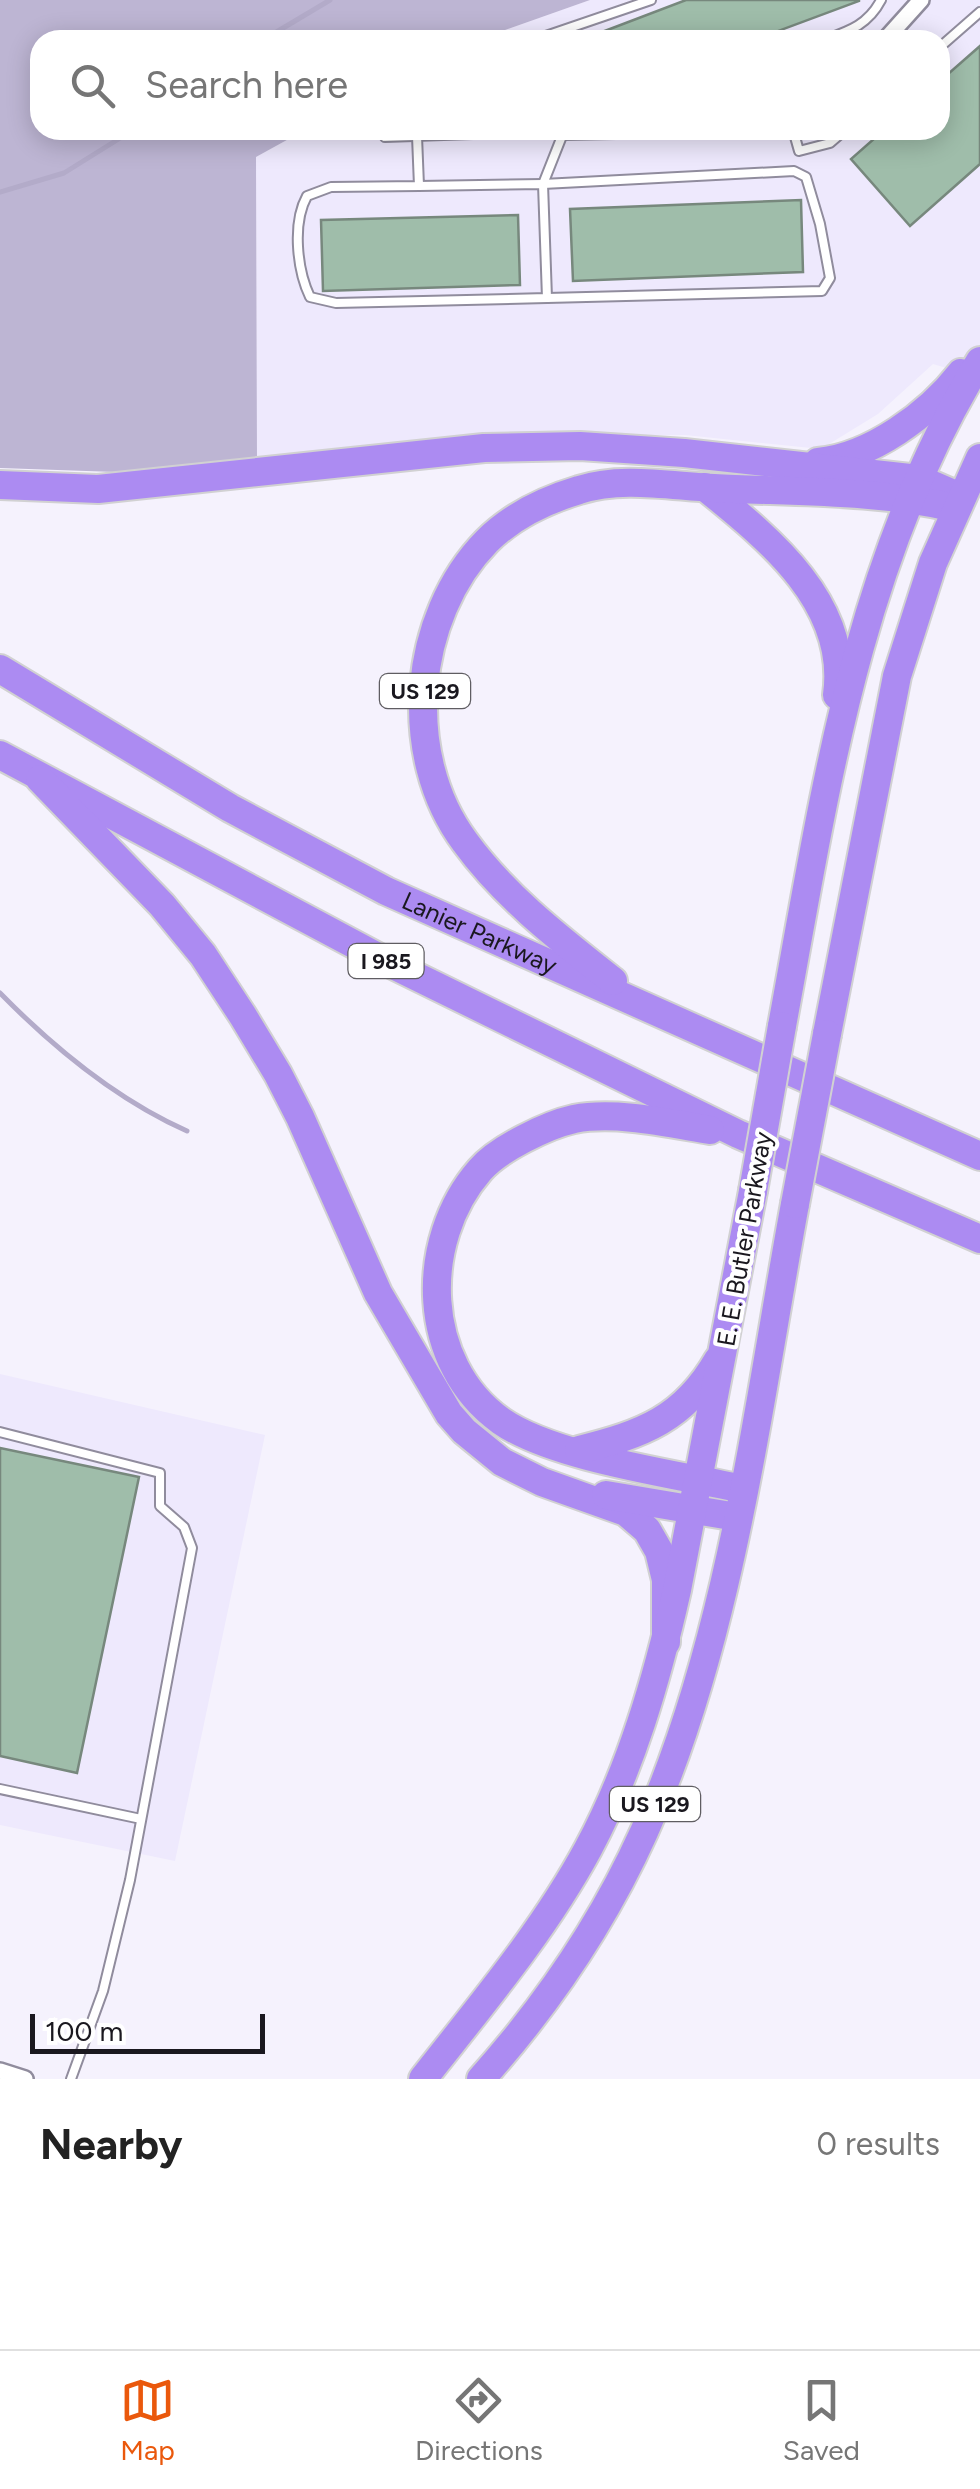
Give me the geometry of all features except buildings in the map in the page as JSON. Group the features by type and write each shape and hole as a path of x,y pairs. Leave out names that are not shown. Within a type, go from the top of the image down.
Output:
{"highway":[{"path":"790,464 828,461 887,436 947,390 980,348"},
{"name":"E. E. Butler Parkway","path":"423,2079 508,1972 590,1846 634,1741 666,1642 726,1346 824,802 860,644 914,488 980,361"},
{"path":"0,485 98,489 484,448 580,446 790,464 914,488 958,503"},
{"name":"E. E. Butler Parkway","path":"481,2079 546,2001 612,1898 645,1831 698,1684 714,1627 742,1488 897,676 915,611 980,458"},
{"name":"US 129","path":"642,1004 528,912 463,840 442,802 429,761 423,715 427,656 447,594 487,540 527,510 583,488 646,482 705,488 776,546 820,603 840,678 824,802"},
{"path":"705,488 914,488"},
{"name":"Lanier Parkway","path":"0,669 230,808 368,882 980,1156"},
{"name":"I 985","path":"0,755 391,964 738,1134 980,1239"},
{"path":"40,779 204,955 278,1074 378,1294 448,1414 502,1462 626,1512 646,1530 659,1551 666,1580 666,1642"},
{"path":"738,1134 666,1122 573,1119 517,1142 480,1170 462,1198 442,1240 436,1278 438,1316 455,1368 479,1404 499,1420 536,1439 576,1451 742,1488"},
{"path":"576,1451 627,1438 678,1411 698,1390 726,1346"},
{"path":"565,1490 736,1517"}],"street":[{"path":"894,30 921,0"},
{"path":"0,2071 26,2079"}],"lane":[{"path":"563,30 651,0"},
{"path":"851,30 875,13 881,0"},
{"path":"950,38 980,12"},
{"path":"418,140 418,186"},
{"path":"547,298 543,184 560,140"},
{"path":"794,170 799,151 796,140"},
{"path":"799,151 833,140"},
{"path":"794,170 806,177 830,278 822,290 336,303 310,297 301,278 299,210 307,196 331,187 543,184 794,170"},
{"path":"0,1432 160,1473 160,1506 184,1527 192,1548 141,1819 103,1991 70,2079"},
{"path":"0,1790 141,1819"}],"shaded area":[{"path":"0,0 590,0 505,30 30,30 30,140 287,140 256,157 257,458 115,472 0,468"},
{"path":"590,0 980,0 980,378 933,364 878,414 821,449 685,435 514,435 257,458 256,157 287,140 950,140 950,30 505,30"},
{"path":"0,1374 265,1435 175,1861 0,1825"}],"waterway":[{"path":"280,30 330,0"},
{"path":"0,192 64,173 117,140"},
{"path":"0,993 110,1088 187,1131"}]}
